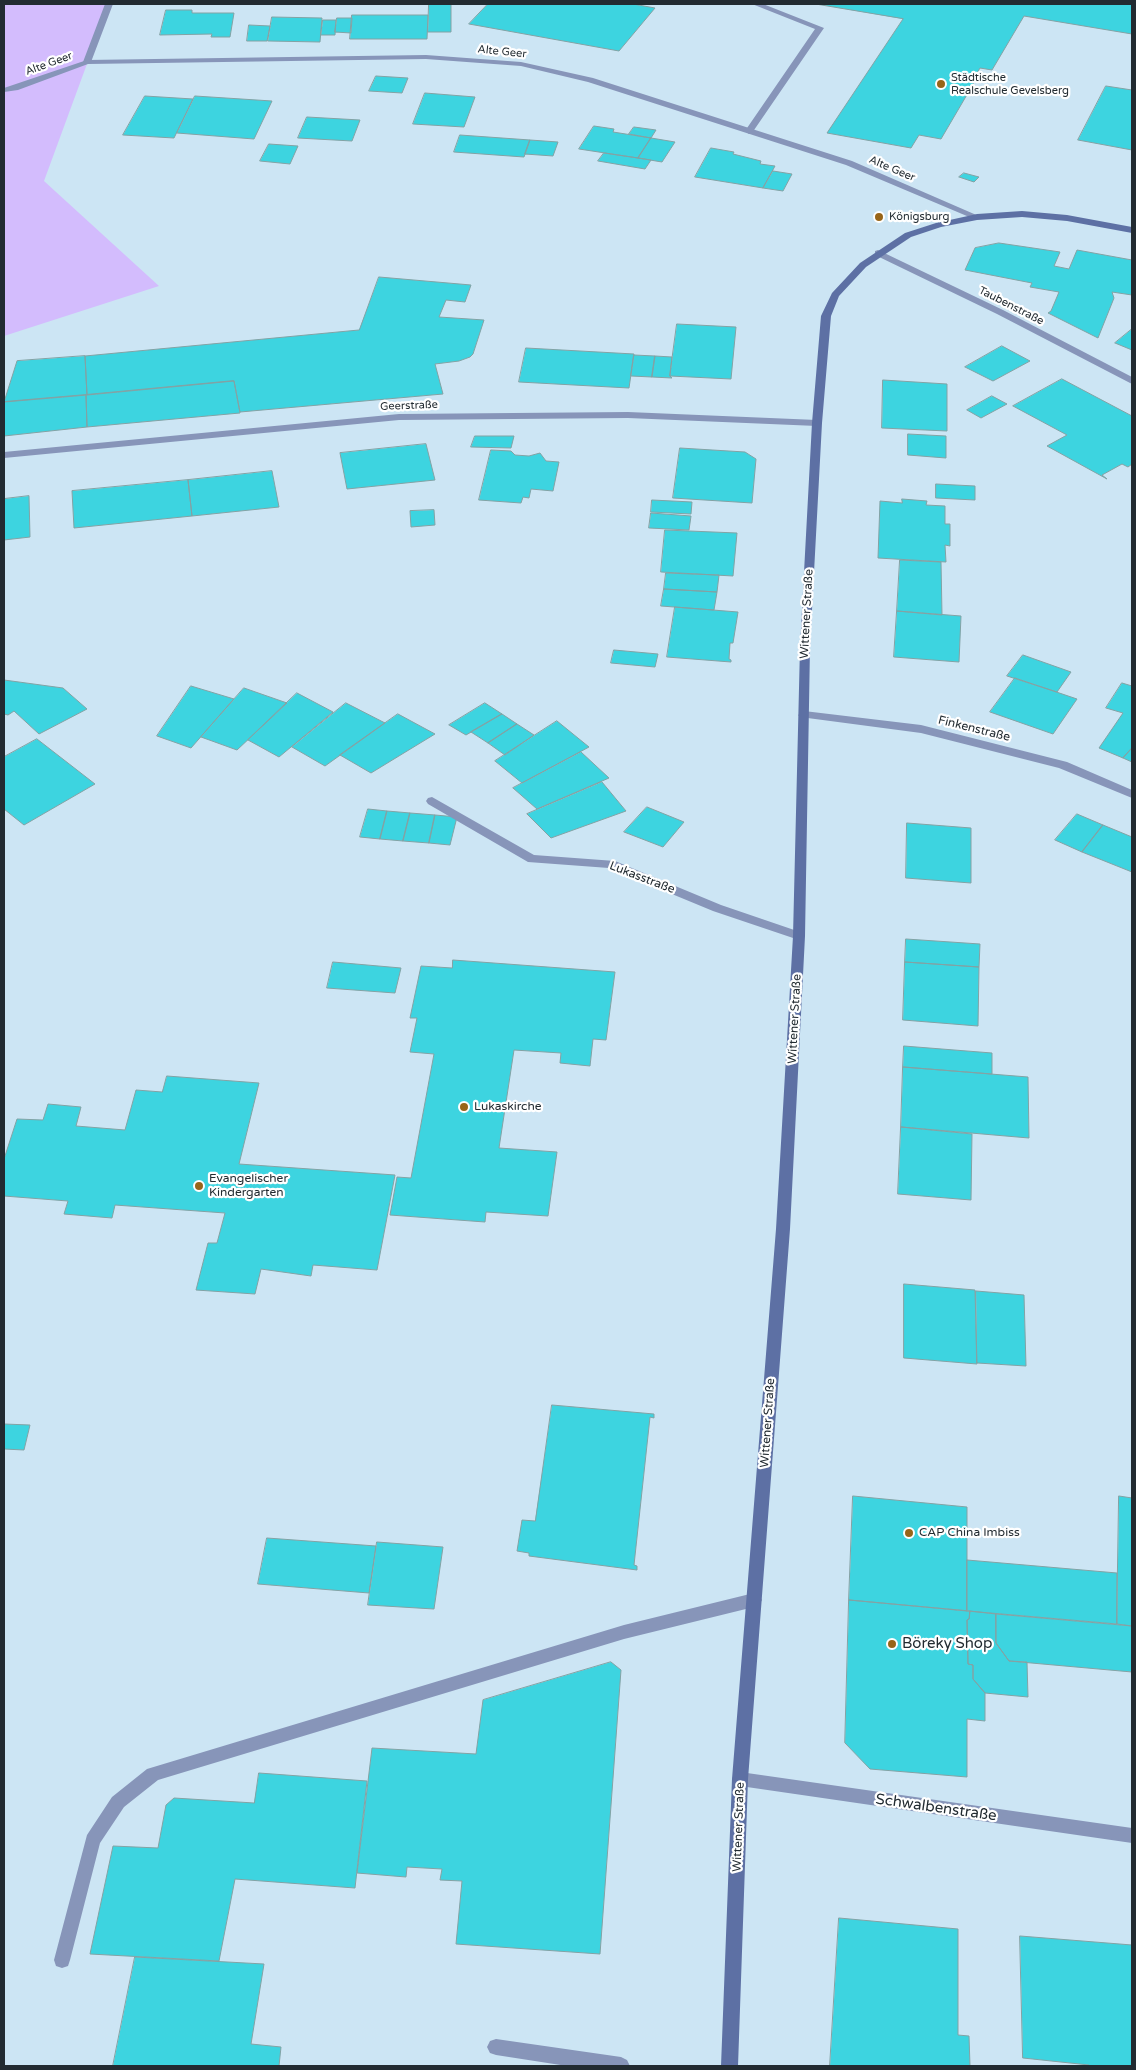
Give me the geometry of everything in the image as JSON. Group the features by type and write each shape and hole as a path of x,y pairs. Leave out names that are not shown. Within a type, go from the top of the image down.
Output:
{"main road":[{"name":"Wittener Straße","path":"729,2066 740,1779 783,1229 799,936 805,647 817,423 826,316 835,294 878,253 908,235 939,224 978,217 1022,214 1067,218 1132,230"}],"street":[{"path":"87,62 109,4"},
{"path":"749,131 820,28 756,4"},
{"name":"Alte Geer","path":"4,90 15,88 87,62 426,57 521,64 590,80 848,163 978,217"},
{"name":"Taubenstraße","path":"878,253 1000,312 1132,380"},
{"name":"Geerstraße","path":"4,455 399,417 628,415 817,423"},
{"name":"Finkenstraße","path":"804,715 921,729 1063,765 1132,794"},
{"name":"Lukasstraße","path":"432,801 532,859 611,864 717,908 799,936"},
{"path":"62,1960 93,1840 118,1802 153,1774 624,1632 754,1600"},
{"name":"Schwalbenstraße","path":"740,1779 1132,1836"},
{"path":"496,2047 621,2066"}],"shaded area":[{"path":"4,4 109,4 44,181 159,286 4,336"}],"building":[{"path":"429,4 451,4 451,32 428,32"},
{"path":"488,4 633,4 655,8 619,51 469,24"},
{"path":"816,4 1132,4 1132,34 1024,16 992,70 980,68 973,80 975,81 941,139 919,135 911,148 827,133 903,19"},
{"path":"166,10 192,10 192,13 234,13 230,37 211,37 212,34 160,35"},
{"path":"352,15 428,15 427,39 350,39"},
{"path":"272,17 322,18 320,42 268,41"},
{"path":"337,18 352,18 351,33 335,32"},
{"path":"323,20 336,20 335,35 321,35"},
{"path":"249,25 270,26 267,41 247,41"},
{"path":"376,76 408,78 402,93 369,91"},
{"path":"1106,86 1132,90 1132,150 1078,140"},
{"path":"425,93 475,97 464,127 413,124"},
{"path":"145,96 193,99 174,138 123,135"},
{"path":"195,96 272,101 254,139 177,133"},
{"path":"307,117 360,120 352,141 298,138"},
{"path":"594,126 614,129 613,132 651,138 638,158 579,149"},
{"path":"634,127 656,130 651,138 629,134"},
{"path":"460,135 530,140 524,157 454,152"},
{"path":"651,138 675,142 662,162 638,158"},
{"path":"530,140 558,142 553,156 525,154"},
{"path":"269,144 298,146 290,164 260,161"},
{"path":"711,148 734,152 733,154 761,161 760,164 775,166 763,188 695,177"},
{"path":"604,153 651,160 645,169 598,161"},
{"path":"773,171 792,174 783,191 763,188"},
{"path":"964,173 979,177 974,182 959,177"},
{"path":"999,243 1060,252 1054,266 1069,269 1077,250 1132,260 1132,295 1112,292 1114,298 1098,338 1048,313 1051,311 1059,292 1030,287 1032,283 965,270 975,248"},
{"path":"379,277 471,285 465,302 446,300 439,317 484,320 473,354 470,357 459,361 435,364 443,394 240,412 234,381 87,395 85,356 359,330"},
{"path":"677,324 736,327 731,379 670,376"},
{"path":"1132,329 1132,350 1115,343"},
{"path":"1002,346 1030,361 993,381 965,367"},
{"path":"526,348 634,354 629,388 519,382"},
{"path":"634,355 655,356 652,377 631,376"},
{"path":"85,356 87,395 4,402 17,361"},
{"path":"655,356 672,357 670,376 672,378 652,377"},
{"path":"1062,379 1132,416 1132,464 1128,467 1122,464 1102,475 1107,479 1047,446 1067,435 1013,406"},
{"path":"883,380 947,384 947,431 882,428"},
{"path":"234,381 240,413 87,427 86,395"},
{"path":"86,395 87,427 4,436 4,402"},
{"path":"992,396 1007,404 981,418 967,410"},
{"path":"908,434 946,436 946,458 908,455"},
{"path":"475,436 514,436 511,448 471,447"},
{"path":"426,444 435,480 347,489 340,453"},
{"path":"680,448 745,452 756,459 752,503 673,498"},
{"path":"491,450 511,451 515,455 529,456 540,453 546,461 559,462 553,491 531,489 529,498 523,497 521,503 479,500"},
{"path":"272,471 279,507 192,516 188,480"},
{"path":"188,480 192,516 74,528 72,491"},
{"path":"936,484 975,486 975,500 936,498"},
{"path":"29,496 30,537 4,540 4,499"},
{"path":"902,499 927,501 926,505 945,506 945,524 950,524 950,546 945,545 946,562 878,558 880,501 902,503"},
{"path":"652,500 692,502 691,514 651,512"},
{"path":"434,510 435,525 411,527 410,511"},
{"path":"651,513 691,516 689,530 649,528"},
{"path":"665,530 737,533 733,576 661,572"},
{"path":"900,560 941,562 942,615 897,611"},
{"path":"666,573 719,575 717,592 664,589"},
{"path":"664,589 717,592 714,610 661,606"},
{"path":"675,607 738,612 733,643 730,643 729,659 731,662 667,657"},
{"path":"897,611 961,616 959,662 894,657"},
{"path":"614,650 658,654 655,667 611,663"},
{"path":"1023,655 1071,672 1057,692 1007,676"},
{"path":"1015,678 1077,699 1053,734 990,712"},
{"path":"4,680 63,688 87,709 39,734 14,711 8,715 4,714"},
{"path":"1122,683 1132,686 1132,748 1123,758 1099,748 1123,713 1106,708"},
{"path":"191,686 234,699 191,748 157,736"},
{"path":"244,688 287,703 237,750 201,737"},
{"path":"297,693 333,712 279,757 248,740"},
{"path":"346,703 385,723 325,766 292,747"},
{"path":"485,703 502,714 466,735 449,725"},
{"path":"398,714 435,734 371,773 340,755"},
{"path":"502,714 517,724 488,743 471,732"},
{"path":"557,721 589,747 522,783 495,761"},
{"path":"517,724 534,735 505,755 488,743"},
{"path":"37,739 95,784 24,825 4,809 4,757"},
{"path":"1132,748 1132,762 1123,758"},
{"path":"581,752 609,778 537,809 513,788"},
{"path":"602,782 626,811 551,838 527,814"},
{"path":"647,807 684,822 663,847 624,832"},
{"path":"368,809 387,811 380,839 360,837"},
{"path":"387,811 410,813 403,841 380,839"},
{"path":"410,813 435,815 429,843 403,841"},
{"path":"1077,814 1103,825 1082,852 1055,840"},
{"path":"435,815 457,817 450,845 429,843"},
{"path":"907,823 971,828 971,883 906,878"},
{"path":"1103,825 1132,837 1132,872 1082,852"},
{"path":"906,939 980,944 979,967 905,962"},
{"name":"Lukaskirche","path":"453,960 615,972 606,1040 593,1039 590,1066 560,1063 561,1053 514,1050 499,1148 557,1152 548,1216 486,1212 485,1222 390,1215 397,1177 411,1178 434,1054 410,1052 417,1018 410,1018 421,966 452,968"},
{"path":"333,962 401,968 395,993 327,988"},
{"path":"905,962 979,967 978,1026 903,1020"},
{"path":"904,1046 992,1053 992,1074 903,1067"},
{"path":"903,1067 1028,1077 1029,1138 901,1127"},
{"name":"Evangelischer Kindergarten","path":"167,1076 259,1083 239,1164 395,1175 377,1270 313,1265 311,1276 261,1269 255,1294 196,1290 208,1243 217,1243 225,1213 115,1205 112,1218 64,1214 68,1201 4,1196 4,1159 17,1119 43,1120 48,1104 81,1107 76,1126 125,1130 136,1090 162,1092"},
{"path":"901,1127 972,1134 971,1200 898,1194"},
{"path":"904,1284 975,1290 977,1364 904,1358"},
{"path":"976,1291 1024,1295 1026,1366 977,1363"},
{"path":"552,1405 654,1414 654,1418 650,1417 634,1565 637,1566 637,1570 529,1556 529,1553 517,1551 522,1520 535,1521"},
{"path":"4,1424 30,1425 24,1450 4,1449"},
{"name":"CAP China Imbiss","path":"853,1496 967,1507 967,1611 849,1600"},
{"path":"1119,1496 1132,1498 1132,1626 1117,1624"},
{"path":"267,1538 376,1546 369,1593 258,1584"},
{"path":"377,1542 443,1547 434,1609 368,1605"},
{"path":"967,1560 1117,1573 1117,1624 967,1611"},
{"path":"849,1600 970,1611 969,1619 967,1620 968,1664 973,1665 973,1679 985,1693 985,1721 967,1719 967,1777 870,1769 845,1743"},
{"path":"970,1611 996,1614 996,1643 1009,1661 1027,1662 1028,1697 985,1693 973,1679 973,1665 968,1664 967,1620 969,1619"},
{"path":"996,1614 1132,1626 1132,1672 1009,1661 996,1643"},
{"path":"611,1662 621,1670 600,1954 456,1944 462,1881 440,1880 442,1869 407,1867 406,1877 357,1873 372,1748 476,1754 483,1700"},
{"path":"259,1773 367,1781 355,1888 235,1879 219,1961 90,1954 113,1846 158,1848 166,1805 174,1798 254,1803"},
{"path":"839,1918 958,1929 958,2035 969,2036 970,2066 830,2066"},
{"path":"1020,1936 1132,1945 1132,2066 1089,2066 1023,2058"},
{"path":"135,1957 264,1964 251,2044 281,2047 279,2066 113,2066"}],"place":[{"name":"Städtische Realschule Gevelsberg","path":"941,84"},
{"name":"Königsburg","path":"879,217"},
{"name":"Lukaskirche","path":"464,1107"},
{"name":"Evangelischer Kindergarten","path":"199,1186"},
{"name":"CAP China Imbiss","path":"909,1533"},
{"name":"Böreky Shop","path":"892,1644"}]}
